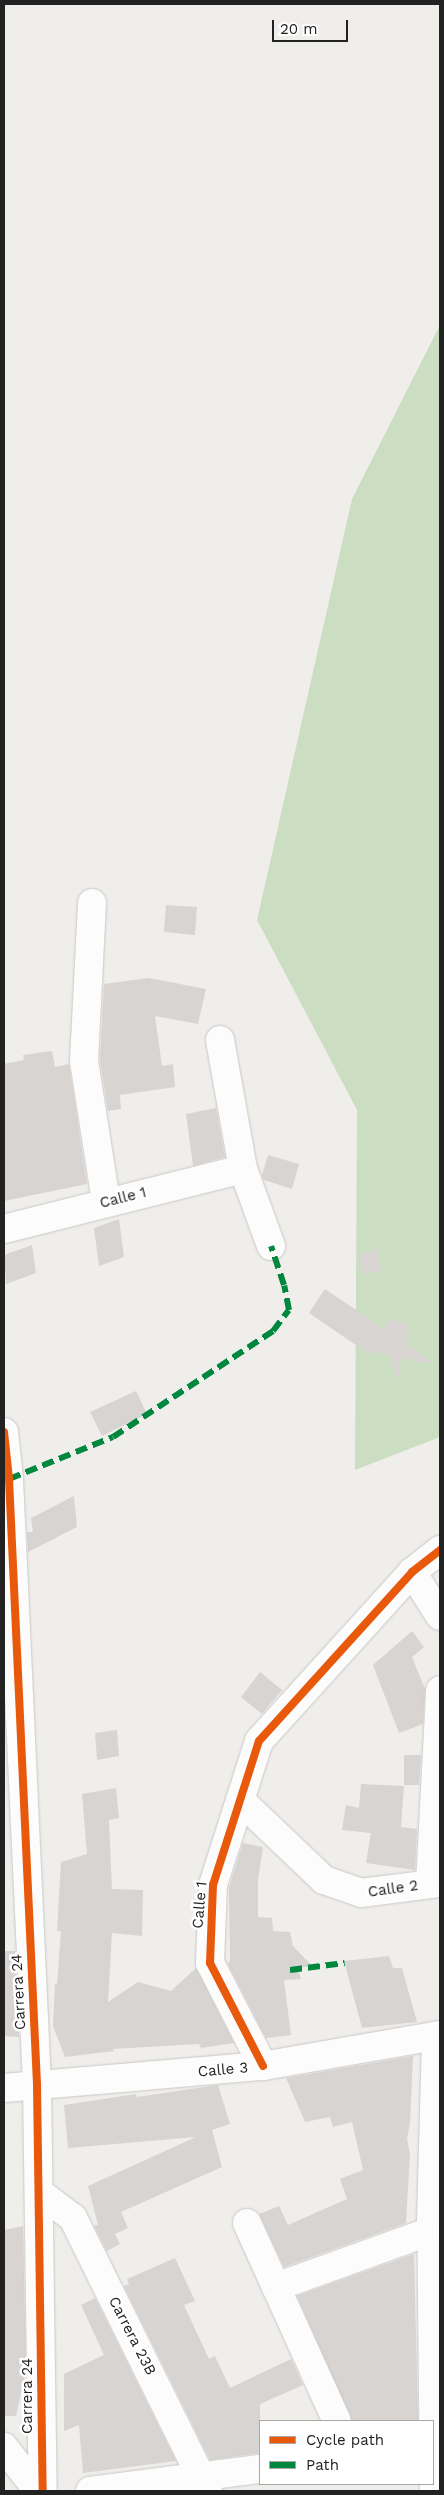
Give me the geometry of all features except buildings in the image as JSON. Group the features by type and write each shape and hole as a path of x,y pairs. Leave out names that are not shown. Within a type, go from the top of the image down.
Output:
{"street":[{"path":"92,903 84,1061 106,1202"},
{"path":"220,1040 243,1169 271,1246"},
{"name":"Calle 1","path":"4,1229 243,1169"},
{"name":"Carrera 24","path":"4,1432 37,2085 40,2193 42,2491"},
{"path":"440,1550 412,1572 440,1616"},
{"name":"Calle 1","path":"263,2066 210,1963 213,1885 260,1741 412,1572"},
{"path":"435,1883 440,1690"},
{"name":"Calle 2","path":"240,1800 324,1880 361,1893 435,1883"},
{"path":"434,2491 436,2447 434,2223 438,2036"},
{"name":"Calle 3","path":"4,2088 263,2066 438,2036"},
{"name":"Carrera 23B","path":"40,2193 73,2218 205,2484"},
{"path":"247,2223 336,2420"},
{"path":"276,2287 434,2223"},
{"path":"4,2447 38,2491"},
{"path":"90,2491 205,2484 259,2469"}],"green space":[{"path":"440,325 440,1437 355,1470 357,1110 257,920 352,499"}],"marked path":[{"path":"9,1479 113,1437 273,1331 289,1310 284,1285 271,1246"},
{"path":"290,1970 345,1963"}],"cycle path":[{"path":"4,1432 9,1479 37,2085 43,2491"},
{"path":"263,2066 210,1963 213,1885 259,1741 412,1572 440,1550"}]}
